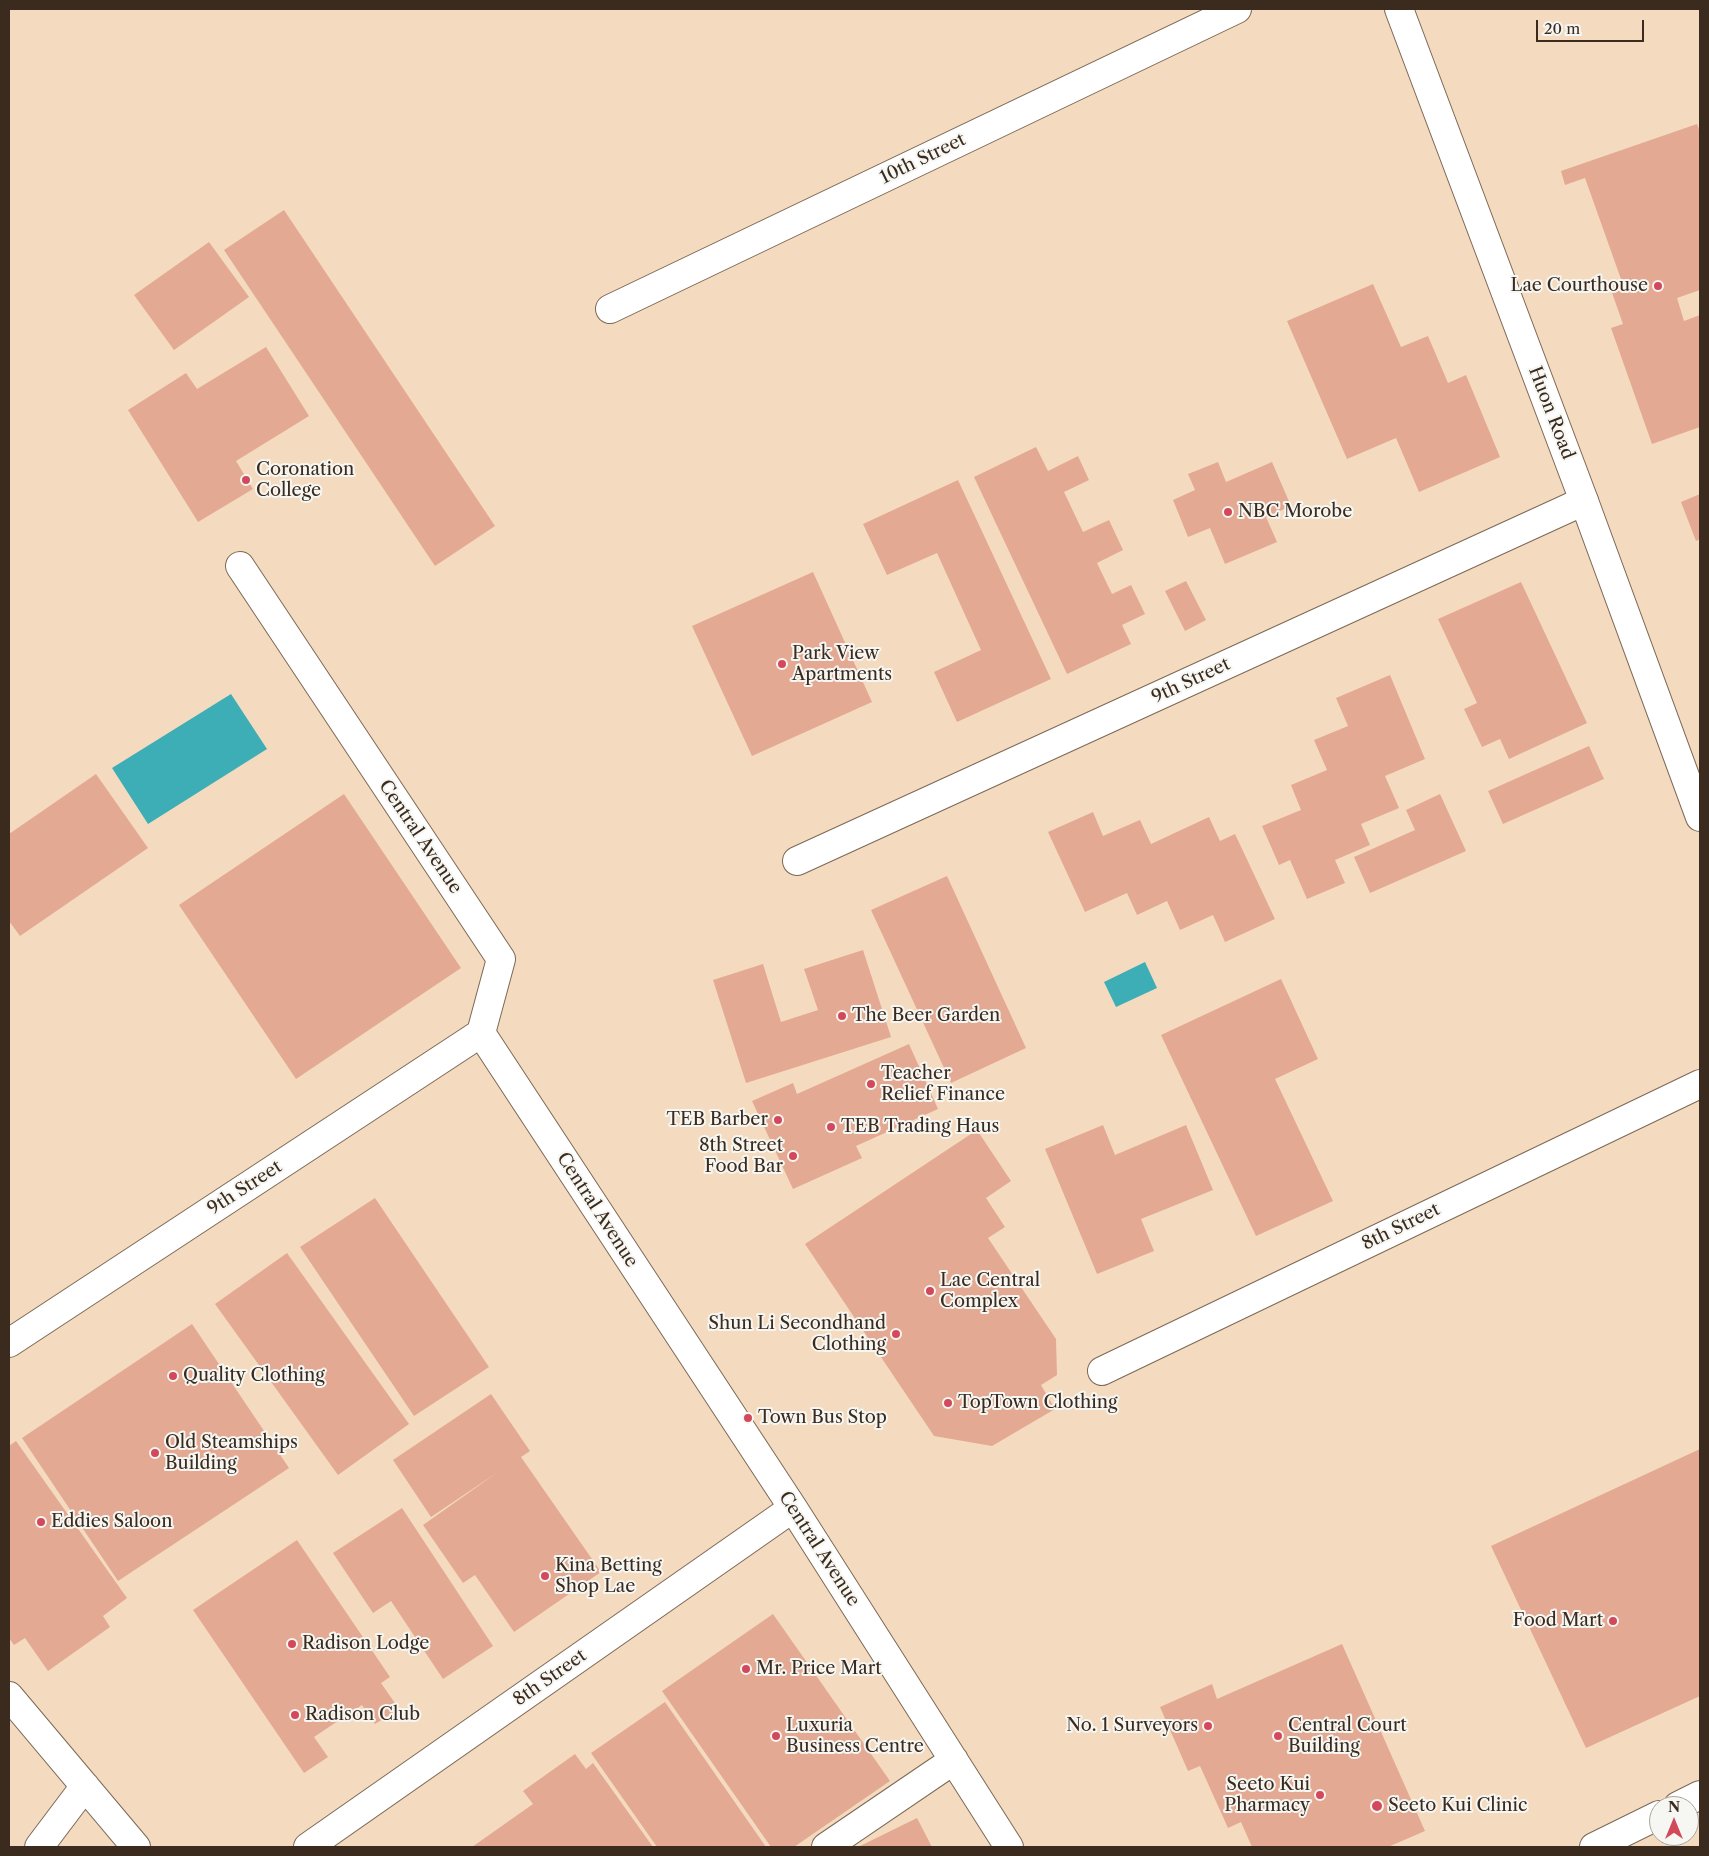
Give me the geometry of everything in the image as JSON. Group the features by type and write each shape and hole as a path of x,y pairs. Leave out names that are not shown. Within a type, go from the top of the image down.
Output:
{"street":[{"name":"10th Street","path":"610,309 1237,9"},
{"name":"Huon Road","path":"1399,9 1584,500 1700,817"},
{"name":"9th Street","path":"797,861 1584,500"},
{"name":"Central Avenue","path":"240,566 501,959 481,1033 792,1508 1010,1847"},
{"name":"9th Street","path":"9,1343 481,1033"},
{"name":"8th Street","path":"1102,1371 1700,1084"},
{"name":"8th Street","path":"308,1847 792,1508"},
{"path":"9,1696 136,1847"},
{"path":"826,1847 954,1760"},
{"path":"39,1847 85,1786"},
{"path":"1594,1847 1649,1820"}],"water":[{"path":"231,694 267,749 148,824 112,768"},
{"path":"1145,962 1157,988 1116,1007 1104,982"}],"building":[{"name":"Lae Courthouse","path":"1697,124 1700,132 1700,290 1677,298 1684,321 1700,315 1700,427 1652,444 1611,328 1623,324 1611,290 1622,282 1585,178 1565,185 1561,171"},
{"path":"284,210 495,526 435,566 224,250"},
{"path":"209,242 249,297 174,350 134,295"},
{"path":"1373,284 1401,347 1428,336 1448,383 1466,375 1500,457 1419,492 1396,438 1347,459 1287,321"},
{"path":"266,347 309,416 236,461 253,489 198,522 128,410 186,373 197,389"},
{"path":"1036,447 1048,471 1078,456 1089,480 1064,492 1083,532 1109,520 1123,550 1097,563 1112,594 1131,585 1145,614 1122,625 1131,644 1067,674 974,477"},
{"name":"NBC Morobe","path":"1218,462 1226,482 1272,462 1291,506 1266,517 1277,542 1225,564 1210,528 1188,537 1173,500 1195,490 1188,474"},
{"path":"958,480 1051,679 957,722 934,672 981,650 937,553 887,575 863,524"},
{"path":"1700,494 1700,539 1696,541 1681,502"},
{"name":"Park View Apartments","path":"813,572 872,702 752,756 692,626"},
{"path":"1186,581 1206,620 1185,631 1165,591"},
{"path":"1521,582 1587,723 1509,759 1500,739 1482,747 1464,709 1477,703 1438,619"},
{"path":"1390,675 1425,759 1385,776 1399,808 1361,824 1370,845 1335,860 1345,883 1307,899 1290,860 1279,865 1262,826 1301,810 1291,785 1327,770 1314,740 1348,726 1336,698"},
{"path":"1589,746 1604,779 1503,824 1488,791"},
{"path":"96,774 148,848 20,936 9,921 9,834"},
{"path":"344,794 461,968 296,1079 179,905"},
{"path":"1440,794 1466,851 1370,893 1354,857 1415,830 1406,810"},
{"path":"1093,812 1103,836 1140,820 1151,844 1209,817 1220,841 1235,834 1275,919 1225,942 1213,915 1180,930 1167,901 1137,915 1127,893 1085,912 1048,832"},
{"path":"947,876 1026,1048 951,1083 871,910"},
{"name":"The Beer Garden","path":"863,950 891,1037 746,1083 713,980 763,964 781,1022 818,1010 804,969"},
{"path":"1281,979 1318,1059 1275,1079 1333,1201 1256,1236 1161,1035"},
{"name":"TEB Trading Haus","path":"909,1044 938,1109 856,1146 862,1158 793,1189 752,1101 793,1083 797,1094"},
{"path":"1103,1125 1115,1155 1186,1125 1213,1190 1141,1219 1154,1251 1097,1274 1045,1149"},
{"name":"Lae Central Complex","path":"977,1130 1011,1181 986,1198 1005,1227 988,1238 1056,1339 1057,1375 1041,1385 1055,1409 992,1446 934,1436 805,1244"},
{"path":"375,1198 489,1367 414,1416 300,1247"},
{"path":"287,1253 409,1424 338,1475 215,1304"},
{"name":"Old Steamships Building","path":"192,1324 289,1468 118,1581 22,1438"},
{"path":"491,1394 530,1451 521,1457 601,1572 514,1632 475,1575 463,1583 423,1525 498,1472 431,1517 393,1460"},
{"name":"Eddies Saloon","path":"16,1441 127,1598 103,1616 110,1627 48,1671 25,1638 14,1645 9,1638 9,1446"},
{"name":"Food Mart","path":"1700,1449 1700,1696 1586,1748 1491,1546"},
{"path":"402,1508 493,1646 443,1679 391,1601 373,1613 333,1553"},
{"name":"Radison Lodge","path":"297,1540 390,1677 381,1683 399,1709 375,1724 362,1705 314,1737 328,1757 304,1773 193,1610"},
{"name":"Luxuria Business Centre","path":"773,1614 890,1781 794,1847 771,1847 662,1691"},
{"name":"Central Court Building","path":"1342,1644 1425,1831 1388,1847 1252,1847 1241,1822 1228,1828 1200,1766 1188,1771 1160,1707 1212,1684 1217,1699"},
{"path":"665,1702 766,1847 657,1847 591,1753"},
{"path":"575,1754 586,1769 593,1763 653,1847 472,1847 533,1804 523,1791"},
{"path":"917,1818 932,1847 858,1847"}],"place":[{"name":"Lae Courthouse","path":"1658,286"},
{"name":"Coronation College","path":"246,480"},
{"name":"NBC Morobe","path":"1228,512"},
{"name":"Park View Apartments","path":"782,664"},
{"name":"The Beer Garden","path":"842,1016"},
{"name":"Teacher Relief Finance","path":"871,1084"},
{"name":"TEB Barber","path":"778,1120"},
{"name":"TEB Trading Haus","path":"831,1127"},
{"name":"8th Street Food Bar","path":"793,1156"},
{"name":"Lae Central Complex","path":"930,1291"},
{"name":"Shun Li Secondhand Clothing","path":"896,1334"},
{"name":"Quality Clothing","path":"173,1376"},
{"name":"TopTown Clothing","path":"948,1403"},
{"name":"Town Bus Stop","path":"748,1418"},
{"name":"Old Steamships Building","path":"155,1453"},
{"name":"Eddies Saloon","path":"41,1522"},
{"name":"Kina Betting Shop Lae","path":"545,1576"},
{"name":"Food Mart","path":"1613,1621"},
{"name":"Radison Lodge","path":"292,1644"},
{"name":"Mr. Price Mart","path":"746,1669"},
{"name":"Radison Club","path":"295,1715"},
{"name":"No. 1 Surveyors","path":"1208,1726"},
{"name":"Luxuria Business Centre","path":"776,1736"},
{"name":"Central Court Building","path":"1278,1736"},
{"name":"Seeto Kui Pharmacy","path":"1320,1795"},
{"name":"Seeto Kui Clinic","path":"1377,1806"}]}
